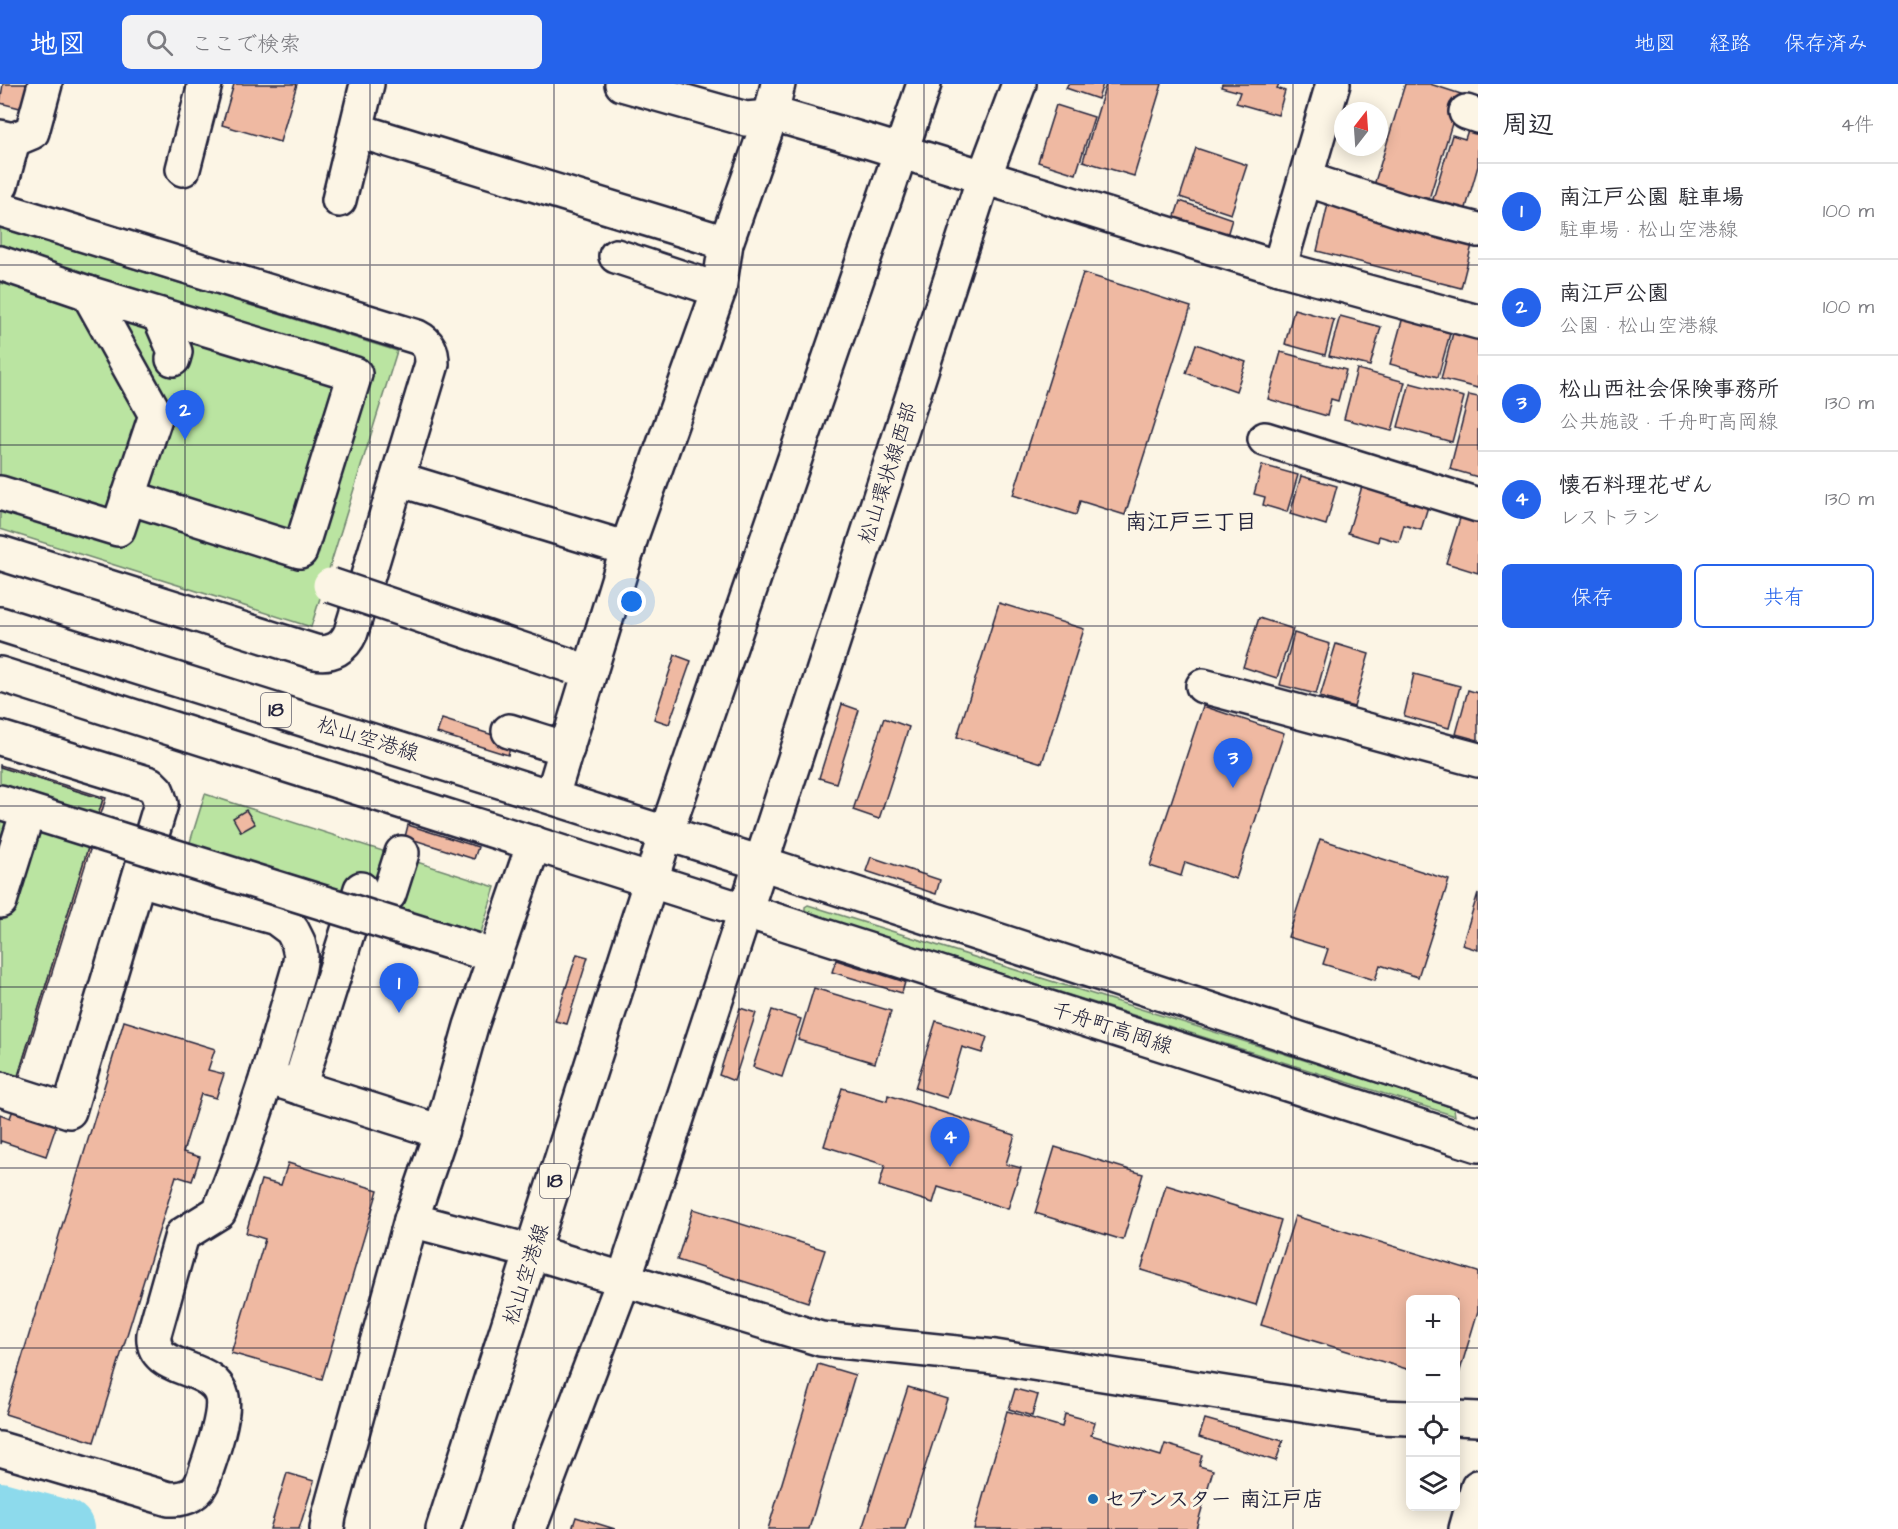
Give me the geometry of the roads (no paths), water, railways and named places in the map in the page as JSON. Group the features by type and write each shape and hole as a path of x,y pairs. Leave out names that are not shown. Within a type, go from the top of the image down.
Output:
{"street":[{"path":"0,554 315,652 329,653 341,647 351,632 432,364 430,349 423,341 406,334 1,197 7,139 32,132 45,84"},
{"path":"183,169 204,84"},
{"path":"339,200 367,84"},
{"path":"622,84 746,119 780,116 1279,268 1478,322"},
{"path":"552,796 567,749 581,669 591,633 628,549 719,290 726,243 770,118 778,84"},
{"path":"666,833 924,84"},
{"name":"松山環状線西部","path":"761,863 984,177 1019,84"},
{"path":"1279,268 1334,84"},
{"path":"356,130 726,243"},
{"path":"1306,180 1403,211 1478,230"},
{"path":"616,256 719,290"},
{"path":"0,263 88,293 355,374 300,551"},
{"path":"0,493 118,529 159,404 88,293"},
{"path":"159,315 174,356 213,331"},
{"path":"1265,439 1478,505"},
{"path":"398,479 628,549"},
{"path":"128,497 300,551 330,585 470,643 581,669"},
{"name":"松山空港線","path":"0,624 761,863"},
{"name":"18","path":"0,674 746,912"},
{"path":"1203,686 1478,760"},
{"path":"509,731 567,749"},
{"path":"0,738 150,784 160,798 161,804 69,1111 0,1089"},
{"path":"0,901 14,806 96,832 379,905 485,953"},
{"name":"松山空港線","path":"443,1529 666,833"},
{"path":"327,1529 411,1220 441,1132 471,1026 485,953 534,843"},
{"path":"299,1087 402,853"},
{"path":"529,1529 624,1278 761,863 1478,1097"},
{"path":"0,1449 169,1499 183,1499 199,1489 215,1444 223,1410 222,1395 214,1383 206,1377 163,1358 156,1351 154,1334 182,1235 219,1212 238,1163 267,1077 299,968 300,948 292,930 276,918 139,879"},
{"name":"千舟町高岡線","path":"746,912 1478,1144"},
{"path":"267,1077 441,1132"},
{"path":"411,1220 624,1278 821,1339 995,1357 1378,1417 1406,1418"},
{"path":"1460,1418 1478,1419"},
{"path":"1466,1529 1478,1487"}],"waterway":[{"path":"0,1511 65,1529"}],"place":[{"name":"南江戸公園","path":"185,440"},
{"name":"松山西社会保険事務所","path":"1233,788"},
{"name":"南江戸公園 駐車場","path":"399,1013"},
{"name":"懐石料理花ぜん","path":"950,1167"},
{"name":"セブンスター 南江戸店","path":"1093,1499"}],"district":[{"name":"南江戸三丁目","path":"1191,522"}]}
